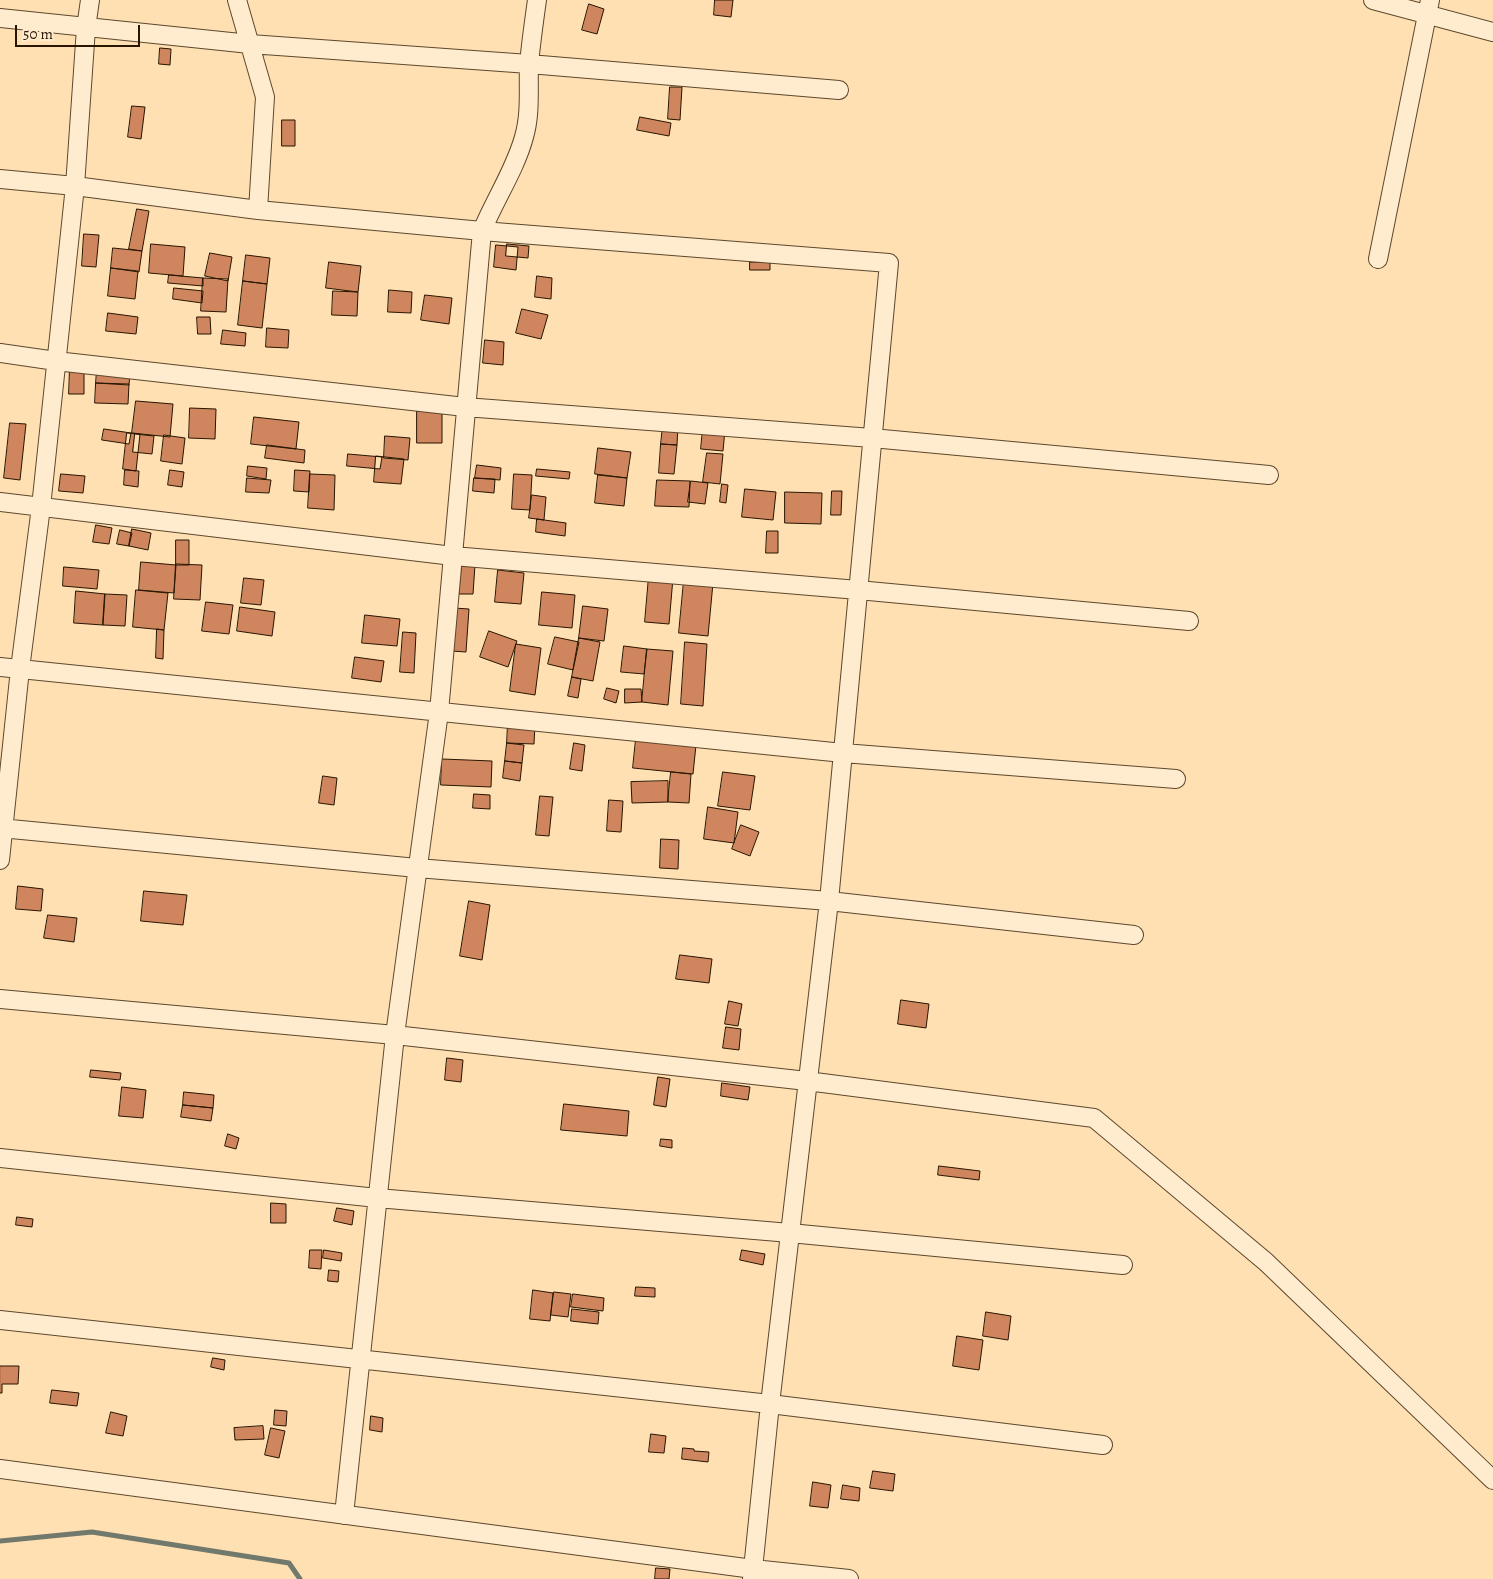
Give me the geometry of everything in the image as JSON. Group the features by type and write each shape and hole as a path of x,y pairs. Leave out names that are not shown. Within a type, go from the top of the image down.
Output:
{"street":[{"path":"0,860 20,669 41,507 75,186 86,28 90,0"},
{"path":"237,0 265,97 258,210"},
{"path":"344,1515 395,1035 439,712 482,230 492,205 511,171 524,136 529,101 529,64 537,0"},
{"path":"1373,0 1429,7 1493,32"},
{"path":"1378,259 1429,7"},
{"path":"0,18 250,44 529,64 839,90"},
{"path":"0,179 75,186 258,210 889,263 829,901 770,1404 753,1574"},
{"path":"0,353 56,361 466,407 872,438 1269,475"},
{"path":"0,502 454,556 858,590 1189,621"},
{"path":"0,667 843,753 1176,779"},
{"path":"2,829 417,868 829,901 1134,935"},
{"path":"0,999 395,1035 807,1080 1094,1118 1266,1262 1493,1480"},
{"path":"0,1158 377,1198 790,1233 1123,1265"},
{"path":"0,1320 770,1404 1103,1445"},
{"path":"0,1469 344,1515 753,1574 849,1579"}],"building":[{"path":"715,0 733,0 731,17 714,15"},
{"path":"589,4 604,9 597,34 582,30"},
{"path":"160,48 171,49 170,65 159,64"},
{"path":"670,87 682,87 680,120 668,119"},
{"path":"132,106 145,107 141,139 128,137"},
{"path":"640,117 671,123 669,136 637,130"},
{"path":"282,120 295,120 295,146 282,146"},
{"path":"137,209 149,211 142,251 129,249"},
{"path":"84,234 99,235 96,267 82,266"},
{"path":"151,244 185,247 183,276 149,273"},
{"path":"507,244 529,246 528,258 506,256"},
{"path":"496,245 518,247 516,270 494,267"},
{"path":"113,248 142,251 139,272 111,268"},
{"path":"210,253 232,257 228,281 205,276"},
{"path":"246,255 270,258 267,284 243,281"},
{"path":"329,262 361,266 358,292 326,288"},
{"path":"750,262 770,262 770,270 750,270"},
{"path":"111,268 138,271 135,299 108,296"},
{"path":"169,275 203,278 203,286 168,283"},
{"path":"537,276 552,278 551,299 535,297"},
{"path":"203,278 228,279 226,312 201,311"},
{"path":"243,281 267,284 262,328 238,325"},
{"path":"174,288 203,291 202,303 173,299"},
{"path":"389,290 412,292 411,313 388,312"},
{"path":"333,291 358,292 357,316 332,315"},
{"path":"425,295 452,298 449,324 421,320"},
{"path":"522,309 548,315 541,339 516,333"},
{"path":"108,313 138,317 136,334 106,331"},
{"path":"197,317 210,317 211,334 198,334"},
{"path":"267,328 289,330 288,348 266,347"},
{"path":"223,330 246,333 245,346 221,344"},
{"path":"485,340 504,342 503,365 483,363"},
{"path":"70,366 84,366 84,394 69,394"},
{"path":"97,370 130,372 129,385 96,383"},
{"path":"96,383 129,384 128,404 95,403"},
{"path":"136,401 173,404 170,437 132,433"},
{"path":"190,408 216,409 215,439 189,438"},
{"path":"417,411 442,411 442,443 417,443"},
{"path":"254,417 299,422 296,449 251,444"},
{"path":"10,423 26,424 20,480 4,478"},
{"path":"663,425 678,426 677,445 661,444"},
{"path":"703,428 725,430 723,451 701,449"},
{"path":"104,429 131,433 129,444 102,440"},
{"path":"127,433 140,434 136,471 123,469"},
{"path":"135,434 154,436 152,454 133,452"},
{"path":"164,435 185,438 182,464 161,461"},
{"path":"385,436 410,438 408,460 384,458"},
{"path":"661,444 677,445 674,474 659,473"},
{"path":"267,445 305,450 304,463 265,458"},
{"path":"598,448 631,452 627,478 595,474"},
{"path":"707,453 723,454 720,484 703,482"},
{"path":"348,454 382,457 380,469 347,466"},
{"path":"376,456 404,459 401,484 374,482"},
{"path":"477,465 501,468 500,480 475,478"},
{"path":"248,466 267,468 266,479 247,476"},
{"path":"537,469 570,472 569,479 536,476"},
{"path":"125,470 139,471 138,487 124,485"},
{"path":"170,470 184,472 182,487 168,485"},
{"path":"295,470 310,471 309,492 294,491"},
{"path":"61,474 85,476 83,493 59,491"},
{"path":"310,474 335,475 334,510 308,508"},
{"path":"514,474 532,475 530,510 512,509"},
{"path":"598,475 627,478 624,506 595,503"},
{"path":"247,478 271,480 269,493 246,492"},
{"path":"474,478 495,479 494,493 473,491"},
{"path":"657,480 690,481 689,507 655,506"},
{"path":"691,481 708,483 705,504 688,502"},
{"path":"722,484 728,485 726,503 720,502"},
{"path":"745,489 776,492 773,520 742,517"},
{"path":"832,491 842,491 841,515 831,515"},
{"path":"785,492 822,493 821,524 785,523"},
{"path":"532,495 546,497 544,520 529,518"},
{"path":"537,519 566,523 565,536 536,532"},
{"path":"96,525 112,528 109,544 93,542"},
{"path":"132,529 151,533 148,550 129,546"},
{"path":"120,530 132,533 129,546 117,544"},
{"path":"767,531 778,531 778,553 766,553"},
{"path":"176,540 189,540 189,565 176,565"},
{"path":"141,562 176,565 174,593 139,590"},
{"path":"176,564 202,565 200,600 174,599"},
{"path":"462,564 475,565 473,594 459,594"},
{"path":"64,567 99,570 97,589 63,586"},
{"path":"498,570 524,573 521,604 495,602"},
{"path":"649,576 673,578 669,624 645,622"},
{"path":"244,578 264,580 261,605 241,603"},
{"path":"684,580 713,583 708,636 679,633"},
{"path":"136,590 168,593 164,630 133,627"},
{"path":"76,591 105,594 103,625 74,623"},
{"path":"542,592 575,595 572,628 539,625"},
{"path":"105,594 127,595 125,626 103,625"},
{"path":"206,602 233,605 229,634 202,631"},
{"path":"583,606 608,609 604,641 579,638"},
{"path":"240,607 275,612 272,636 237,631"},
{"path":"454,608 469,609 466,652 451,651"},
{"path":"365,615 400,619 397,646 362,643"},
{"path":"157,629 164,630 163,659 156,658"},
{"path":"489,631 517,641 508,667 480,657"},
{"path":"403,632 416,633 414,673 400,672"},
{"path":"555,637 579,642 573,670 548,664"},
{"path":"579,638 600,642 593,681 572,677"},
{"path":"685,642 707,644 703,706 681,704"},
{"path":"516,644 541,648 535,695 510,691"},
{"path":"624,646 647,649 644,674 621,672"},
{"path":"647,649 673,651 668,705 642,702"},
{"path":"355,657 384,661 381,682 352,678"},
{"path":"572,677 581,679 578,698 568,696"},
{"path":"607,688 619,691 616,703 604,699"},
{"path":"625,689 641,689 642,702 625,703"},
{"path":"508,723 535,724 534,744 507,743"},
{"path":"636,739 696,745 693,774 633,768"},
{"path":"507,743 524,745 522,763 505,761"},
{"path":"574,743 585,745 582,771 570,769"},
{"path":"442,759 492,761 491,787 441,785"},
{"path":"505,761 522,763 520,781 503,778"},
{"path":"671,772 691,774 689,803 668,802"},
{"path":"723,772 755,776 750,810 718,806"},
{"path":"323,776 337,778 334,805 319,803"},
{"path":"668,781 668,802 632,803 631,782"},
{"path":"474,794 490,795 490,809 473,808"},
{"path":"540,796 553,797 549,836 536,835"},
{"path":"609,800 623,801 621,832 607,831"},
{"path":"708,807 738,812 734,843 704,839"},
{"path":"741,825 759,832 750,856 732,849"},
{"path":"661,839 679,840 678,869 660,868"},
{"path":"18,886 43,889 41,911 16,909"},
{"path":"144,891 187,895 183,925 141,921"},
{"path":"469,901 490,905 482,960 460,956"},
{"path":"48,915 77,918 74,942 44,938"},
{"path":"680,955 712,959 709,983 676,979"},
{"path":"901,1000 929,1004 926,1028 898,1024"},
{"path":"729,1001 742,1004 738,1026 725,1024"},
{"path":"726,1027 741,1029 739,1050 723,1048"},
{"path":"447,1058 463,1060 461,1082 445,1080"},
{"path":"91,1070 121,1073 120,1080 90,1077"},
{"path":"658,1077 670,1079 666,1107 654,1105"},
{"path":"722,1083 750,1087 748,1100 721,1096"},
{"path":"122,1087 146,1090 143,1118 119,1116"},
{"path":"184,1092 214,1095 213,1108 183,1105"},
{"path":"564,1104 629,1111 627,1136 561,1130"},
{"path":"183,1105 213,1108 211,1121 181,1117"},
{"path":"228,1134 239,1138 236,1149 225,1146"},
{"path":"661,1139 672,1140 672,1148 660,1146"},
{"path":"939,1166 980,1171 979,1180 938,1175"},
{"path":"271,1203 286,1204 286,1223 271,1223"},
{"path":"337,1208 354,1211 352,1225 334,1221"},
{"path":"17,1217 33,1219 32,1227 16,1225"},
{"path":"310,1250 322,1250 321,1269 309,1268"},
{"path":"324,1250 342,1253 341,1261 323,1258"},
{"path":"742,1250 765,1254 763,1265 740,1260"},
{"path":"329,1270 339,1271 338,1282 328,1281"},
{"path":"636,1287 655,1288 655,1297 635,1296"},
{"path":"533,1290 553,1293 550,1321 530,1319"},
{"path":"554,1292 571,1294 568,1317 551,1315"},
{"path":"573,1294 604,1298 603,1311 571,1307"},
{"path":"572,1309 599,1312 598,1324 571,1321"},
{"path":"986,1312 1011,1316 1008,1340 983,1336"},
{"path":"957,1336 983,1340 979,1370 953,1366"},
{"path":"213,1358 225,1360 224,1370 211,1367"},
{"path":"0,1366 19,1366 18,1384 2,1384 2,1393 0,1393"},
{"path":"52,1390 79,1393 77,1406 50,1403"},
{"path":"275,1410 287,1411 286,1426 274,1425"},
{"path":"111,1412 127,1416 123,1436 106,1433"},
{"path":"371,1416 383,1418 382,1432 370,1430"},
{"path":"263,1426 264,1439 235,1440 234,1428"},
{"path":"271,1428 285,1431 279,1458 265,1455"},
{"path":"651,1434 666,1436 664,1453 649,1452"},
{"path":"683,1448 709,1452 708,1462 682,1459"},
{"path":"873,1471 895,1474 893,1491 870,1488"},
{"path":"813,1482 831,1485 828,1508 810,1506"},
{"path":"843,1485 860,1488 859,1501 841,1499"},
{"path":"656,1568 670,1569 669,1579 655,1579"}],"waterway":[{"path":"0,1541 92,1532 289,1563 300,1579"}]}
